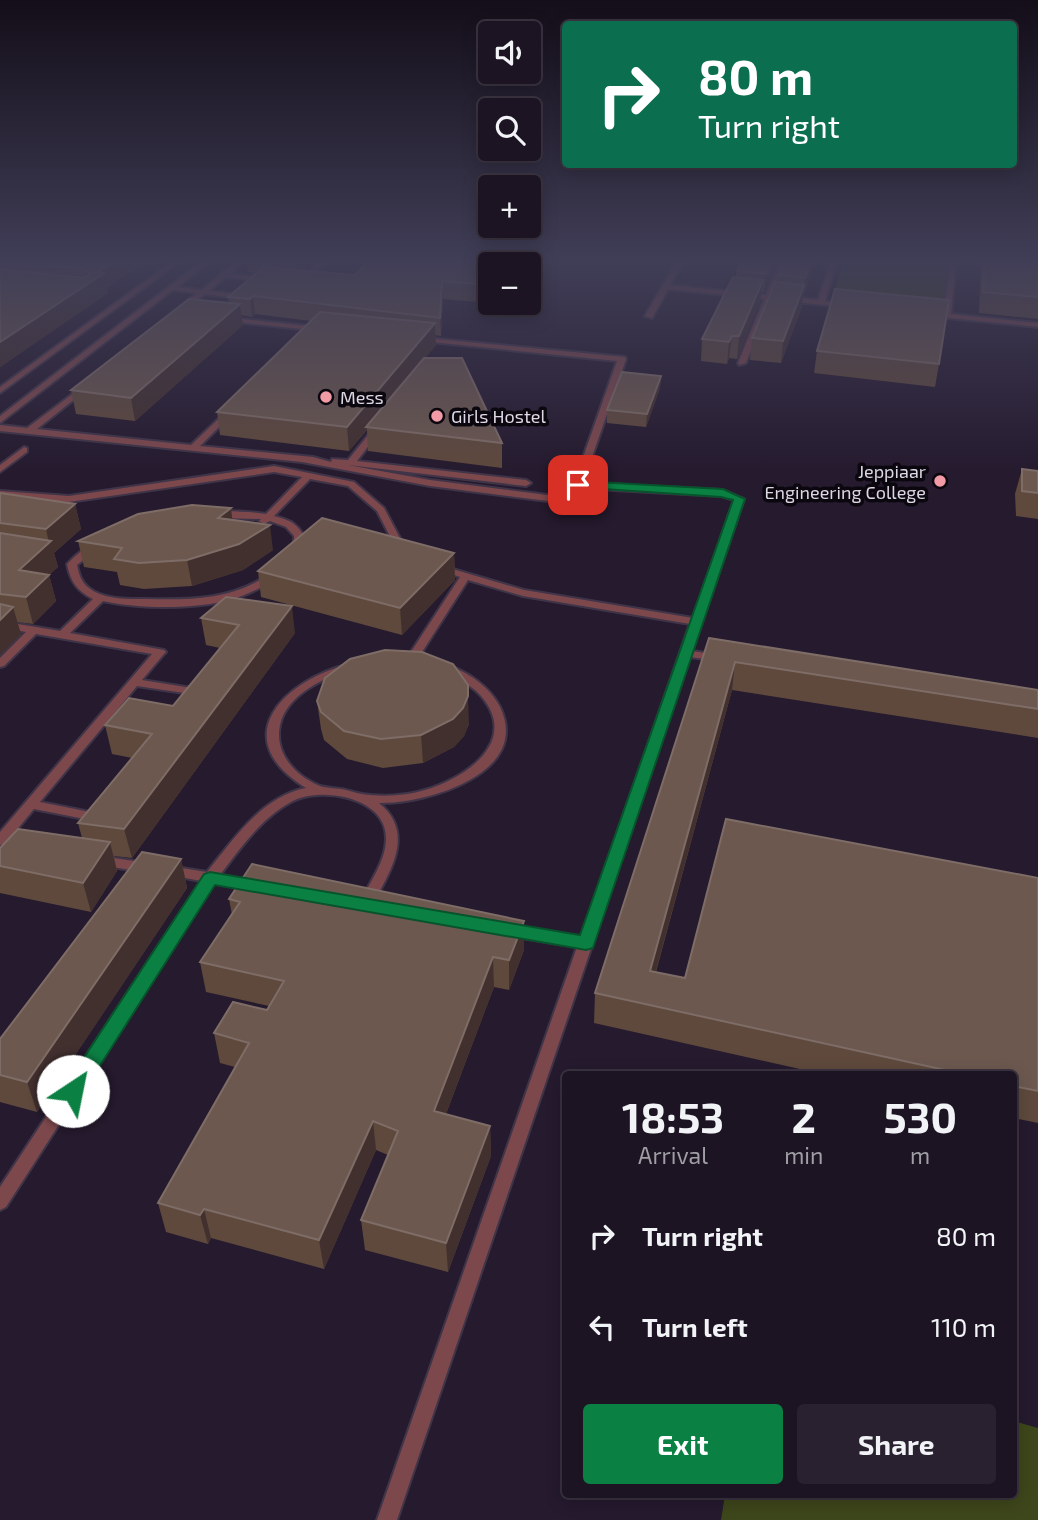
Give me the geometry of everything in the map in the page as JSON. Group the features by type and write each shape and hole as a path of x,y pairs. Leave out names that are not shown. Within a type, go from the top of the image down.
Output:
{"lane":[{"path":"0,391 81,332"},
{"path":"0,420 115,332"},
{"path":"302,338 308,332"},
{"path":"742,363 755,332"},
{"path":"407,338 622,359 578,485"},
{"path":"29,430 94,380"},
{"path":"194,448 233,408"},
{"path":"352,461 384,422"},
{"path":"0,428 305,460 429,482 548,498 578,485 723,493 739,499 387,1520"},
{"path":"0,469 24,450"},
{"path":"305,460 352,461 526,483"},
{"path":"0,494 69,499 135,492 244,471 274,469 351,484 381,510 398,544 421,558"},
{"path":"255,532 309,475"},
{"path":"221,515 268,517 296,532 300,546 298,556 282,572 260,585 237,595 193,602 99,599 78,586 72,564 90,548 143,524 168,518 221,515"},
{"path":"59,562 72,564"},
{"path":"432,564 465,577 523,593 695,622"},
{"path":"363,664 339,669 308,683 285,703 273,726 274,751 290,773 318,790 394,800 419,795 464,779 487,760 500,737 501,715 490,695 470,678 416,662 465,577"},
{"path":"62,635 99,599"},
{"path":"0,624 159,652 0,841"},
{"path":"0,664 34,630"},
{"path":"685,653 738,661"},
{"path":"134,682 202,687 188,705"},
{"path":"0,1202 210,878 241,838 286,798 318,790"},
{"path":"365,906 387,859 393,834 387,813 366,798"},
{"path":"31,804 101,818"},
{"path":"82,858 265,887"},
{"path":"495,928 586,943"}],"green space":[{"path":"1017,1422 1038,1428 1038,1520 721,1520 725,1498 1017,1498"}],"building":[{"path":"0,332 15,332 0,342"},
{"path":"146,332 208,332 131,398 71,390"},
{"name":"Mess","path":"299,332 427,332 347,427 217,412"},
{"path":"706,332 741,332 739,336 732,336 729,342 702,339"},
{"path":"754,332 786,332 783,341 752,338"},
{"path":"823,332 944,332 939,364 817,351"},
{"path":"424,358 462,358 502,443 366,427"},
{"path":"622,372 661,376 647,414 607,410"},
{"path":"1022,469 1038,471 1038,493 1022,491"},
{"path":"0,493 75,504 46,529 0,523"},
{"path":"192,505 231,508 218,518 270,525 239,544 187,560 139,563 114,559 122,548 78,541 138,514"},
{"path":"322,518 454,553 400,608 258,571"},
{"path":"0,533 51,541 19,570 49,575 26,597 0,594"},
{"path":"226,597 292,606 124,829 78,823 152,734 105,725 129,698 173,706 239,625 201,618"},
{"path":"0,604 13,607 0,620"},
{"path":"709,638 1038,690 1038,709 735,662 650,971 685,978 726,819 1038,878 1038,1091 1017,1087 1017,1071 949,1071 595,993"},
{"path":"385,650 422,652 453,664 468,685 468,696 463,708 453,719 421,735 381,739 344,731 321,712 317,701 325,678 350,659"},
{"path":"18,829 110,842 83,883 0,866 0,848"},
{"path":"142,852 181,859 27,1082 0,1075 0,1039"},
{"path":"252,864 524,921 509,960 493,957 434,1111 490,1126 446,1243 361,1220 398,1131 373,1121 319,1240 204,1209 200,1215 158,1203 249,1043 214,1033 233,1002 267,1010 284,981 200,962 240,902 229,899"}],"place":[{"name":"Mess","path":"326,397"},
{"name":"Girls Hostel","path":"437,416"},
{"name":"Jeppiaar Engineering College","path":"940,481"}],"route":[{"path":"73,1091 210,878 586,943 739,499 723,493 578,485"}]}
